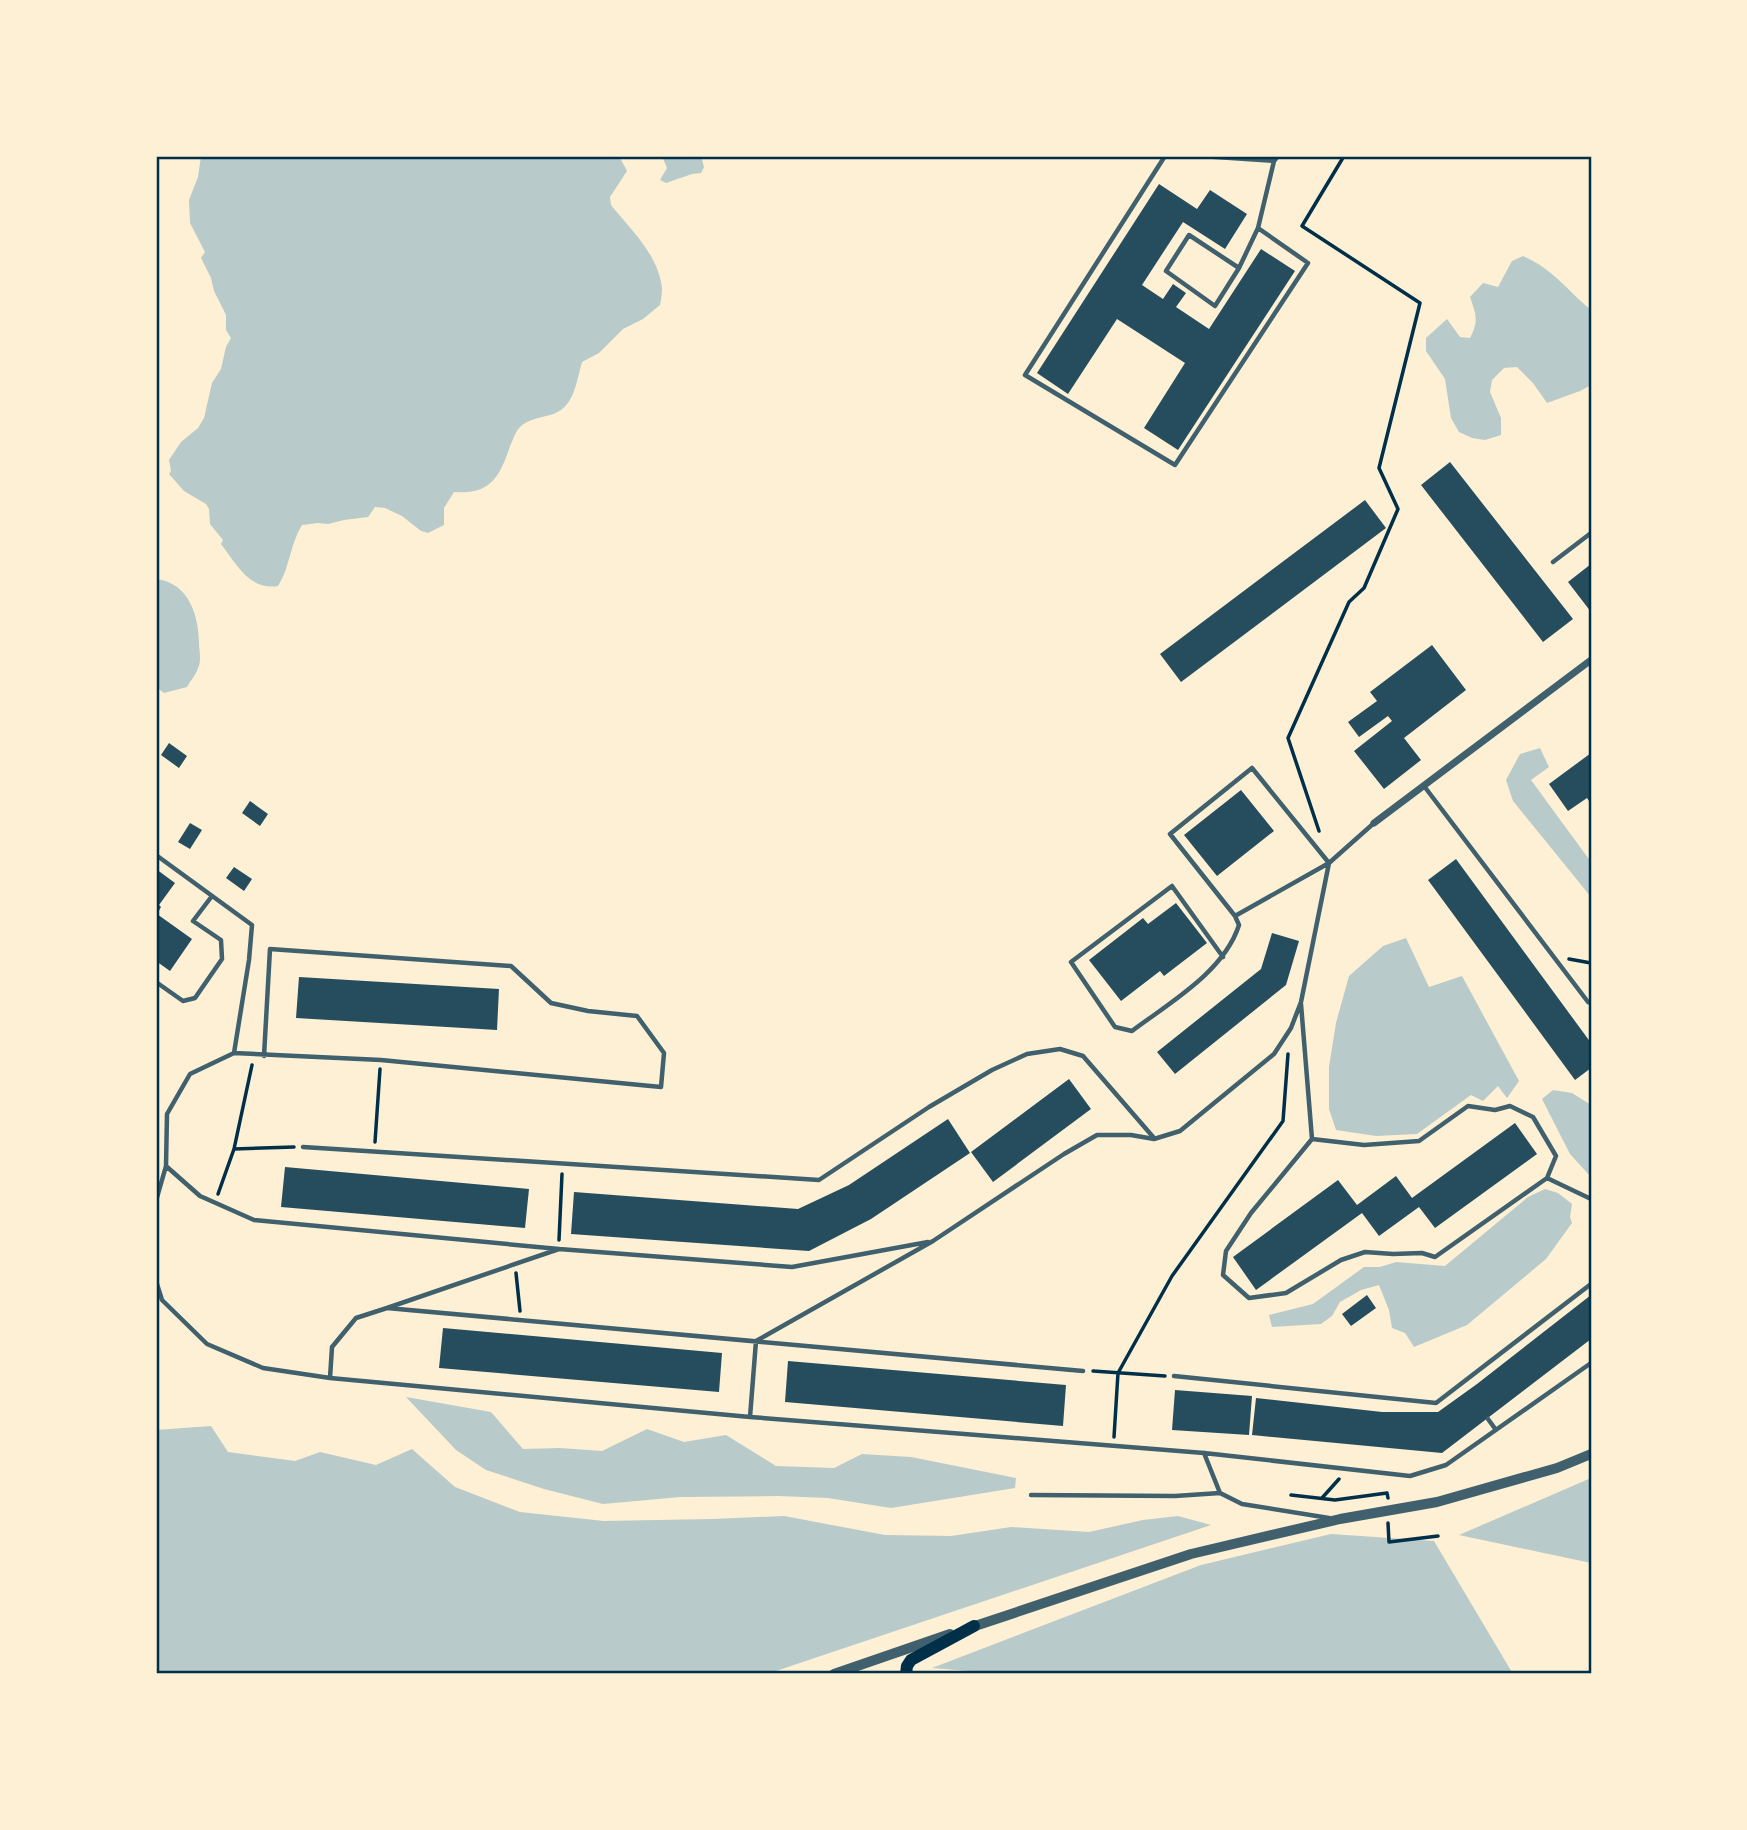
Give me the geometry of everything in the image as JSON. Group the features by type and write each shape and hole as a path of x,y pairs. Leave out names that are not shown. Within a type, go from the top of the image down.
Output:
{"main road":[{"path":"906,1674 911,1660 974,1626"}],"street":[{"path":"1374,823 1591,660"},
{"path":"834,1674 1191,1554 1340,1519 1437,1502 1556,1468 1591,1454"}],"lane":[{"path":"1165,156 1025,375 1175,465 1308,263 1258,228"},
{"path":"1201,156 1276,158 1258,228 1239,268 1215,306 1166,271 1189,235 1239,268"},
{"path":"1553,562 1591,533"},
{"path":"1223,957 1172,886 1071,962 1115,1027 1132,1031 1205,976 1223,957 1239,925 1235,916 1170,835 1252,768 1329,863"},
{"path":"1424,786 1591,1003"},
{"path":"1235,916 1329,863 1374,823"},
{"path":"156,855 253,925 234,1053"},
{"path":"756,1342 933,1241 1097,1135 1131,1135 1154,1139 1180,1131 1274,1054 1290,1028 1301,1002 1329,863"},
{"path":"156,982 183,1001 195,998 222,959 221,940 193,921 212,896"},
{"path":"156,1201 166,1166 167,1114 190,1074 234,1053 264,1056 381,1060 661,1087 664,1053 636,1016 588,1011 551,1003 511,966 270,948 264,1056"},
{"path":"1301,1002 1312,1139 1251,1213 1226,1251 1223,1275 1248,1298 1286,1293 1341,1260 1365,1252 1422,1253 1435,1257 1547,1178 1556,1156 1533,1117 1510,1106 1495,1110 1468,1106 1419,1141 1364,1145 1312,1139"},
{"path":"303,1147 819,1180 929,1107 992,1070 1027,1054 1060,1049 1083,1056 1154,1139"},
{"path":"166,1166 200,1196 254,1220 559,1249 792,1267 933,1241"},
{"path":"1547,1178 1591,1199"},
{"path":"330,1378 332,1347 356,1318 559,1249"},
{"path":"156,1281 162,1300 207,1345 263,1368 330,1378 750,1417 1204,1453 1410,1476 1446,1465 1591,1363"},
{"path":"1174,1376 1436,1403 1591,1284"},
{"path":"387,1308 1083,1371"},
{"path":"750,1417 756,1342"},
{"path":"1461,1384 1466,1391"},
{"path":"1488,1419 1496,1430"},
{"path":"1204,1453 1220,1493"},
{"path":"1031,1495 1175,1496 1220,1493 1242,1504 1340,1519"}],"path":[{"path":"1321,838 1288,738 1349,601 1364,588 1398,509 1379,468 1420,303 1303,226 1344,156"},
{"path":"1113,1446 1118,1373 1172,1276 1283,1121 1288,1054"},
{"path":"215,1203 234,1149 254,1055"},
{"path":"374,1152 381,1060"},
{"path":"234,1149 303,1147"},
{"path":"559,1249 563,1164"},
{"path":"515,1264 521,1320"},
{"path":"1083,1371 1174,1376"},
{"path":"1322,1498 1347,1469"}],"shaded area":[{"path":"201,156 619,156 627,171 610,197 611,205 642,243 655,264 662,288 660,305 643,319 623,329 599,353 582,362 573,394 564,407 558,412 530,420 520,427 502,467 492,482 477,490 454,492 444,508 444,525 428,533 421,531 402,516 385,508 375,507 368,517 328,524 302,525 278,586 259,584 244,574 221,544 223,540 210,524 206,504 184,491 169,474 169,460 181,442 198,428 204,418 212,383 221,369 231,338 226,330 226,315 201,258 205,252 190,223 189,200 198,177"},
{"path":"662,156 701,156 704,167 701,173 666,183 660,180 667,168"},
{"path":"1523,256 1551,274 1591,310 1591,385 1547,403 1517,367 1504,368 1492,380 1490,392 1501,418 1501,435 1485,440 1472,438 1459,432 1451,418 1445,379 1426,351 1426,338 1447,319 1460,337 1470,338 1476,318 1470,297 1483,283 1498,287 1512,261"},
{"path":"156,579 168,582 185,594 194,613 199,635 200,660 194,676 187,687 164,693 156,687"},
{"path":"1540,748 1549,767 1531,780 1591,862 1591,897 1513,801 1506,780 1520,754"},
{"path":"1406,938 1429,987 1462,976 1519,1081 1507,1098 1498,1086 1483,1101 1471,1095 1417,1134 1376,1136 1336,1130 1329,1109 1329,1067 1336,1023 1349,976 1383,946"},
{"path":"1553,1090 1572,1093 1591,1105 1591,1177 1570,1154 1542,1099"},
{"path":"1545,1189 1558,1193 1572,1204 1572,1223 1546,1259 1467,1325 1414,1347 1405,1333 1392,1328 1389,1310 1379,1285 1361,1290 1340,1302 1332,1316 1321,1324 1272,1327 1269,1315 1313,1304 1364,1267 1380,1267 1396,1262 1445,1266 1528,1197"},
{"path":"406,1397 491,1412 523,1449 602,1451 647,1429 684,1442 726,1435 776,1466 834,1468 862,1454 911,1457 1016,1478 1015,1488 891,1508 828,1498 778,1496 680,1497 603,1504 486,1470 456,1450"},
{"path":"211,1426 228,1452 295,1461 320,1452 376,1465 412,1449 455,1487 520,1512 604,1521 784,1516 885,1535 951,1536 1011,1527 1089,1532 1143,1520 1178,1516 1211,1525 767,1674 156,1674 156,1430"},
{"path":"1591,1478 1591,1563 1459,1535"},
{"path":"1331,1534 1434,1541 1513,1674 1007,1674 932,1668 1201,1565"}],"building":[{"path":"1159,184 1197,209 1210,190 1247,214 1225,249 1183,222 1142,285 1163,299 1173,284 1186,293 1176,307 1209,329 1261,249 1295,271 1178,450 1144,428 1185,363 1117,319 1068,394 1037,373"},
{"path":"1450,462 1573,619 1543,642 1421,485"},
{"path":"1365,500 1386,528 1181,682 1160,654"},
{"path":"1591,564 1591,612 1568,582"},
{"path":"1432,645 1466,690 1404,738 1421,760 1384,789 1354,751 1392,721 1388,716 1359,737 1348,722 1377,701 1370,692"},
{"path":"169,743 187,756 179,768 161,755"},
{"path":"1591,753 1591,804 1587,798 1568,811 1549,784"},
{"path":"1241,790 1274,831 1217,876 1184,835"},
{"path":"250,801 268,814 260,826 242,813"},
{"path":"190,823 202,830 190,849 178,842"},
{"path":"1456,859 1591,1043 1591,1068 1575,1080 1428,880"},
{"path":"234,867 252,879 244,891 226,878"},
{"path":"156,869 175,883 159,905 161,907 157,914 192,939 170,971 156,961"},
{"path":"1176,903 1207,943 1164,976 1160,971 1121,1001 1089,960 1143,918 1148,924"},
{"path":"1272,933 1299,941 1286,985 1175,1074 1157,1052 1261,969"},
{"path":"299,977 499,989 497,1030 296,1018"},
{"path":"1069,1079 1091,1109 993,1182 971,1152"},
{"path":"948,1119 970,1153 871,1219 809,1251 571,1234 574,1192 798,1209 849,1185"},
{"path":"1515,1123 1537,1154 1435,1228 1419,1207 1379,1236 1362,1213 1256,1290 1233,1257 1338,1180 1357,1205 1396,1176 1412,1198"},
{"path":"285,1167 529,1189 525,1228 281,1207"},
{"path":"1367,1295 1376,1308 1351,1326 1342,1314"},
{"path":"1591,1295 1591,1339 1442,1453 1252,1435 1256,1398 1382,1412 1438,1412"},
{"path":"443,1328 722,1353 719,1392 439,1368"},
{"path":"788,1361 1066,1385 1063,1426 785,1402"},
{"path":"1175,1390 1252,1396 1249,1435 1172,1430"}]}
